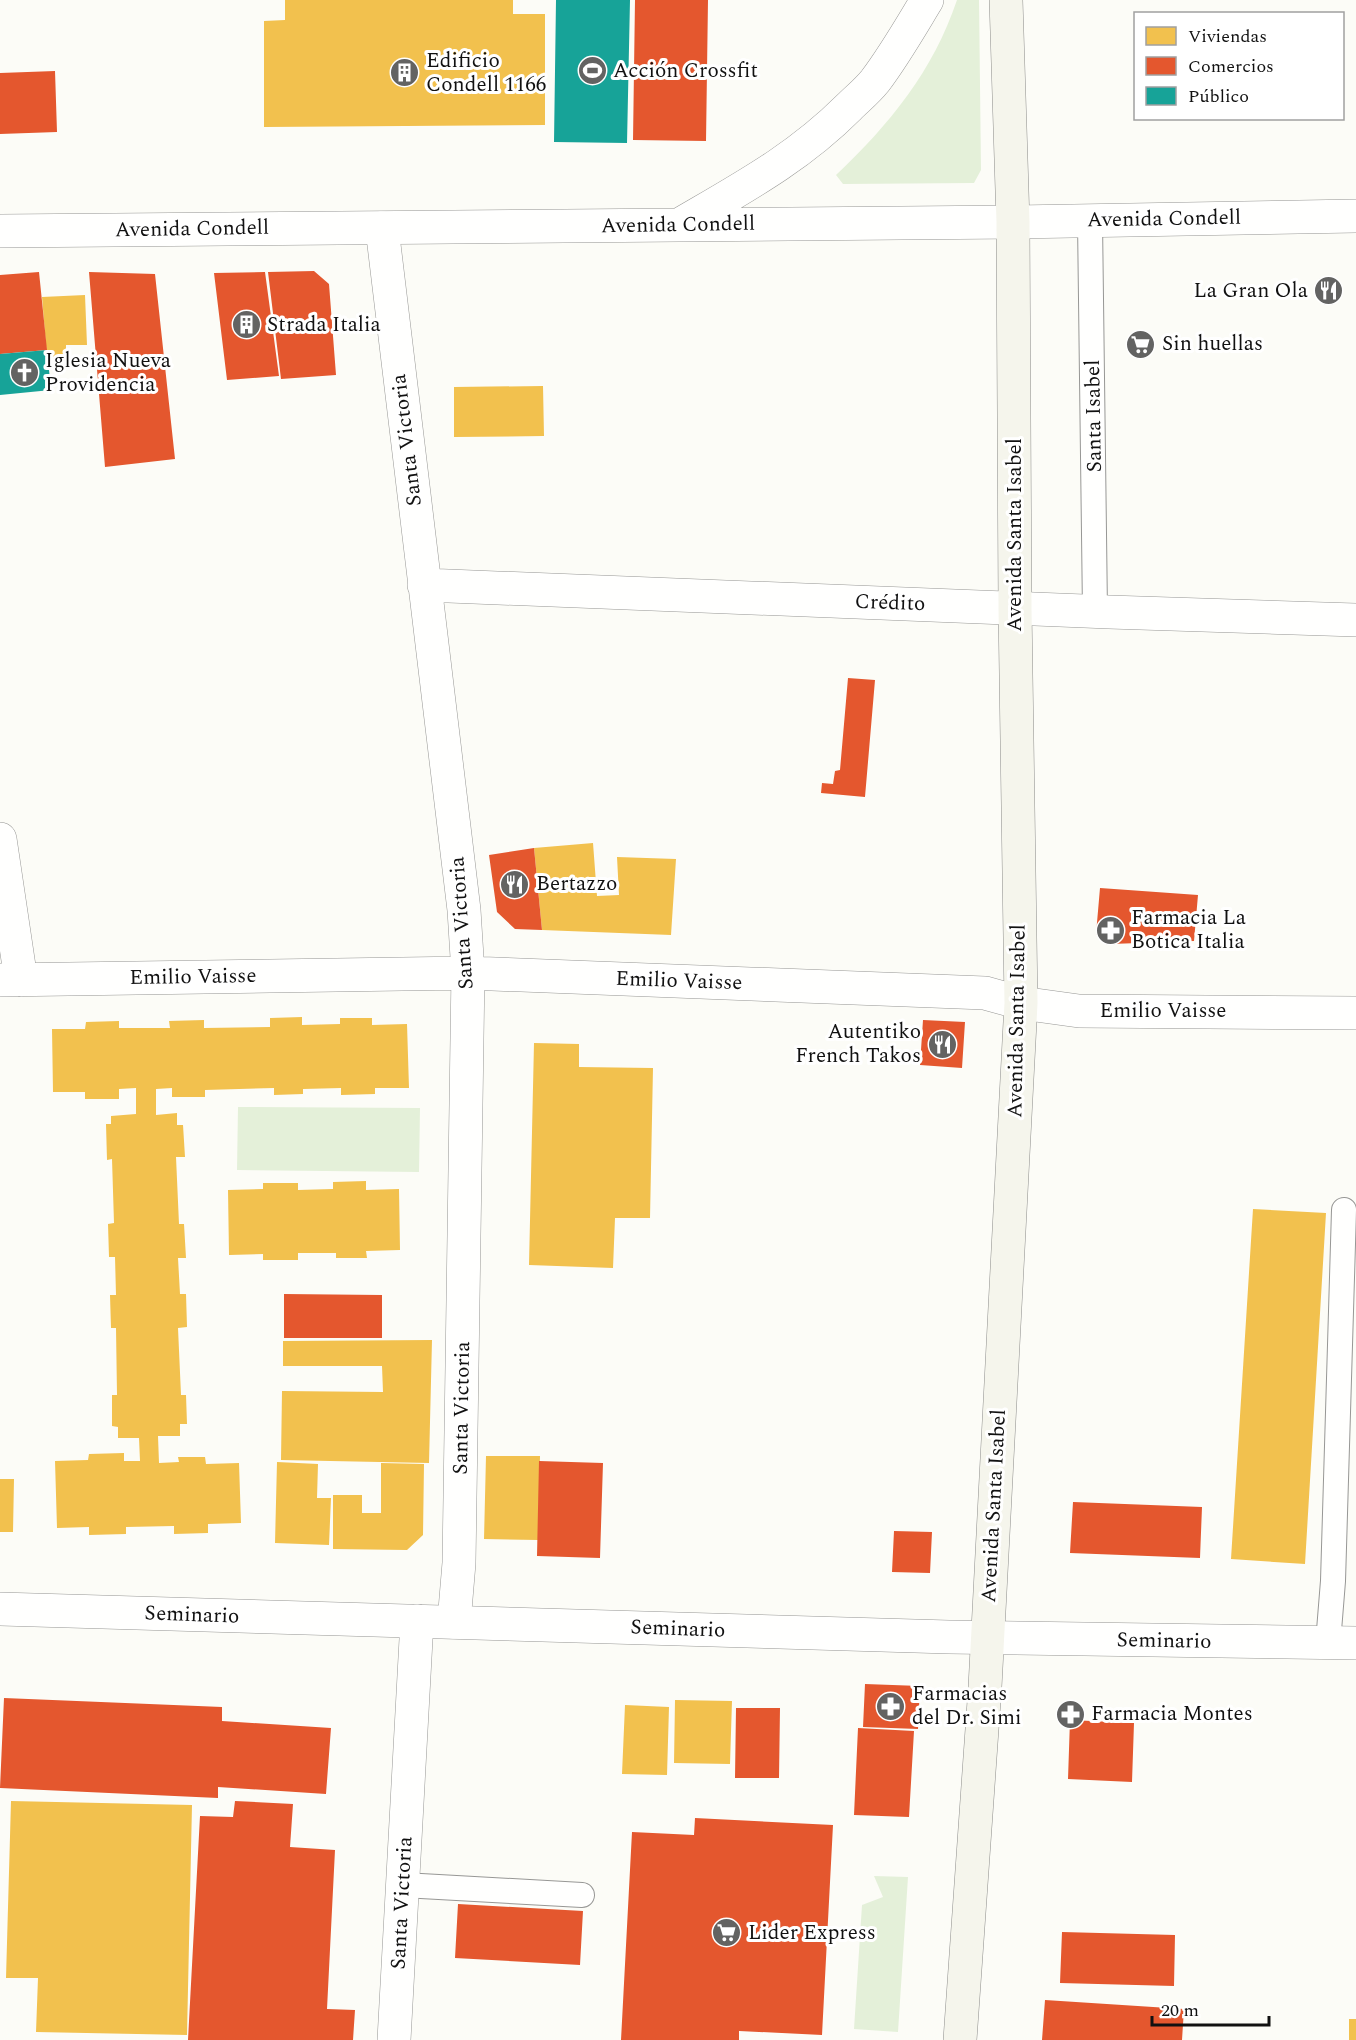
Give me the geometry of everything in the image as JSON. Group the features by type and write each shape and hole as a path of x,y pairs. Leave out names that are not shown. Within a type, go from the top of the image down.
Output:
{"main road":[{"name":"Avenida Santa Isabel","path":"960,2040 987,1638 1021,1003 1015,608 1013,222 1006,0"}],"street":[{"path":"678,225 775,169 802,150 841,115 873,83 900,45 927,0"},
{"name":"Avenida Condell","path":"0,231 1013,222 1356,216"},
{"name":"Santa Victoria","path":"382,228 464,910 468,973 459,1563 454,1622"},
{"name":"Crédito","path":"424,585 1095,612 1356,620"},
{"path":"0,839 11,980"},
{"name":"Emilio Vaisse","path":"11,980 468,973 985,993 1021,1003 1079,1011 1356,1013"},
{"name":"Seminario","path":"0,1609 987,1638 1342,1643"},
{"name":"Santa Victoria","path":"394,2040 417,1622"}],"lane":[{"name":"Santa Isabel","path":"1090,221 1095,612"},
{"path":"1342,1643 1333,1581 1344,1210"},
{"path":"402,1886 582,1895"}],"green space":[{"path":"957,0 979,0 981,170 974,183 843,184 836,175 892,116 908,95 936,50"},
{"path":"238,1107 420,1108 419,1172 237,1170"},
{"path":"874,1876 908,1877 898,2032 854,2029 862,1905 883,1897"}],"building: Viviendas":[{"name":"Edificio Condell 1166","path":"285,0 513,0 513,14 545,14 545,125 264,127 264,21 285,20"},
{"path":"85,295 87,345 66,345 66,356 47,357 42,297"},
{"path":"543,386 544,436 454,437 454,387"},
{"path":"593,843 597,896 619,895 617,857 676,859 671,935 542,930 534,848"},
{"path":"302,1017 302,1025 340,1024 340,1018 372,1018 372,1025 407,1024 409,1088 375,1088 375,1094 341,1095 341,1088 303,1089 303,1094 274,1095 274,1088 205,1090 205,1097 172,1097 172,1088 156,1089 156,1115 177,1113 177,1125 183,1125 185,1157 176,1157 179,1224 184,1224 186,1258 178,1258 180,1294 186,1294 187,1327 178,1328 181,1395 186,1395 187,1424 180,1424 180,1436 158,1436 159,1463 179,1462 178,1457 205,1457 206,1464 239,1463 241,1523 208,1524 208,1533 174,1534 174,1526 126,1527 126,1534 89,1535 89,1527 57,1528 55,1461 88,1460 89,1454 124,1453 124,1461 140,1461 139,1438 118,1438 118,1427 112,1426 112,1395 117,1395 116,1328 111,1328 110,1295 116,1295 115,1257 109,1257 108,1224 114,1223 112,1159 107,1160 106,1124 111,1124 111,1116 136,1114 136,1088 119,1089 119,1099 85,1099 85,1092 53,1092 52,1029 85,1029 86,1022 119,1021 119,1028 170,1028 169,1021 204,1020 204,1028 270,1027 270,1018"},
{"path":"534,1043 579,1044 579,1067 653,1068 650,1218 615,1218 613,1268 529,1265"},
{"path":"366,1181 366,1190 399,1189 400,1250 366,1251 367,1258 336,1258 336,1253 298,1253 298,1260 263,1260 263,1254 229,1255 228,1190 263,1189 263,1183 298,1183 298,1190 333,1189 333,1182"},
{"path":"1253,1209 1326,1213 1305,1564 1231,1559"},
{"path":"432,1340 429,1463 281,1460 282,1391 383,1392 382,1366 283,1366 283,1341"},
{"path":"486,1456 540,1456 538,1540 484,1539"},
{"path":"277,1462 318,1464 317,1498 331,1498 329,1545 275,1543"},
{"path":"381,1463 424,1464 423,1535 407,1550 333,1549 333,1495 362,1495 362,1513 381,1513"},
{"path":"0,1479 14,1479 13,1532 0,1532"},
{"path":"675,1700 732,1701 730,1764 674,1763"},
{"path":"625,1705 669,1707 667,1775 622,1774"},
{"path":"11,1801 192,1805 187,2035 36,2032 38,1978 6,1978"},
{"path":"1349,2019 1356,2019 1356,2040 1349,2040"}],"building: Comercios":[{"path":"635,0 708,0 706,141 633,140"},
{"path":"55,71 57,132 0,134 0,73"},
{"path":"314,271 329,284 336,375 281,379 268,272"},
{"path":"39,272 47,350 0,354 0,275"},
{"path":"89,272 155,274 175,459 105,467"},
{"name":"Strada Italia","path":"265,272 279,376 227,380 214,273"},
{"path":"848,678 875,680 865,797 821,793 822,783 833,784 835,771 840,770"},
{"name":"Bertazzo","path":"534,848 542,930 515,929 497,912 489,855"},
{"path":"1100,888 1198,895 1194,941 1111,944 1096,934"},
{"name":"Autentiko French Takos","path":"923,1020 965,1022 962,1068 920,1065"},
{"path":"284,1294 382,1295 382,1338 284,1338"},
{"path":"539,1461 603,1463 600,1558 537,1556"},
{"path":"1073,1502 1202,1507 1200,1558 1070,1553"},
{"path":"894,1531 932,1532 930,1573 892,1572"},
{"name":"Farmacias del Dr. Simi","path":"865,1684 920,1686 918,1729 863,1727"},
{"path":"4,1698 222,1707 222,1721 331,1728 326,1794 218,1787 218,1798 0,1788"},
{"path":"736,1708 780,1708 779,1778 735,1778"},
{"path":"1070,1720 1134,1723 1132,1782 1068,1779"},
{"path":"858,1728 914,1731 909,1817 854,1815"},
{"path":"235,1801 293,1804 290,1847 335,1850 327,2009 355,2010 353,2040 188,2040 200,1816 233,1817"},
{"name":"Lider Express","path":"695,1818 833,1825 822,2035 739,2031 739,2040 621,2040 632,1832 694,1835"},
{"path":"458,1904 583,1911 580,1965 455,1958"},
{"path":"1062,1932 1175,1935 1174,1986 1060,1983"},
{"path":"1045,2000 1184,2009 1182,2040 1042,2040"}],"building: Público":[{"name":"Acción Crossfit","path":"556,0 630,0 627,143 554,142"},
{"name":"Iglesia Nueva Providencia","path":"47,350 51,390 0,395 0,354"}],"place":[{"name":"Acción Crossfit","path":"592,71"},
{"name":"Edificio Condell 1166","path":"405,73"},
{"name":"La Gran Ola","path":"1329,291"},
{"name":"Strada Italia","path":"246,325"},
{"name":"Sin huellas","path":"1141,344"},
{"name":"Iglesia Nueva Providencia","path":"24,373"},
{"name":"Bertazzo","path":"515,884"},
{"name":"Farmacia La Botica Italia","path":"1110,930"},
{"name":"Autentiko French Takos","path":"942,1044"},
{"name":"Farmacias del Dr. Simi","path":"891,1706"},
{"name":"Farmacia Montes","path":"1070,1714"},
{"name":"Lider Express","path":"727,1933"}]}
